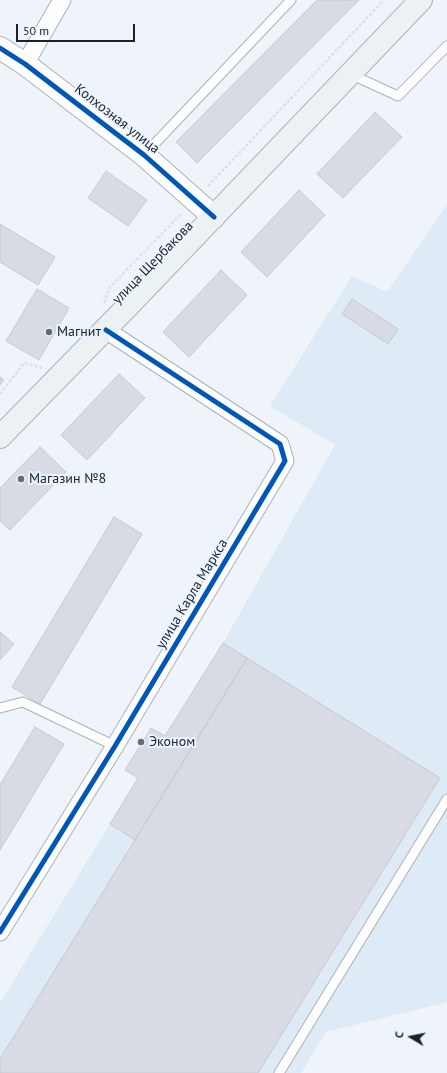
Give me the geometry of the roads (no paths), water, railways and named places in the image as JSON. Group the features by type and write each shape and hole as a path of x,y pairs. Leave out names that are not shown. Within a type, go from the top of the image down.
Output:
{"main road":[{"name":"улица Щербакова","path":"0,437 106,330 421,0"}],"street":[{"path":"25,64 62,0"},
{"name":"Колхозная улица","path":"0,48 25,64 144,155 214,217"},
{"name":"улица Карла Маркса","path":"0,932 115,746 285,461 280,444 106,330"}],"lane":[{"path":"144,155 291,0"},
{"path":"350,74 398,96 447,46"},
{"path":"0,708 23,702 115,746"},
{"path":"280,1073 447,799"}],"place":[{"name":"Магнит","path":"49,332"},
{"name":"Магазин №8","path":"21,479"},
{"name":"Эконом","path":"141,742"}]}
